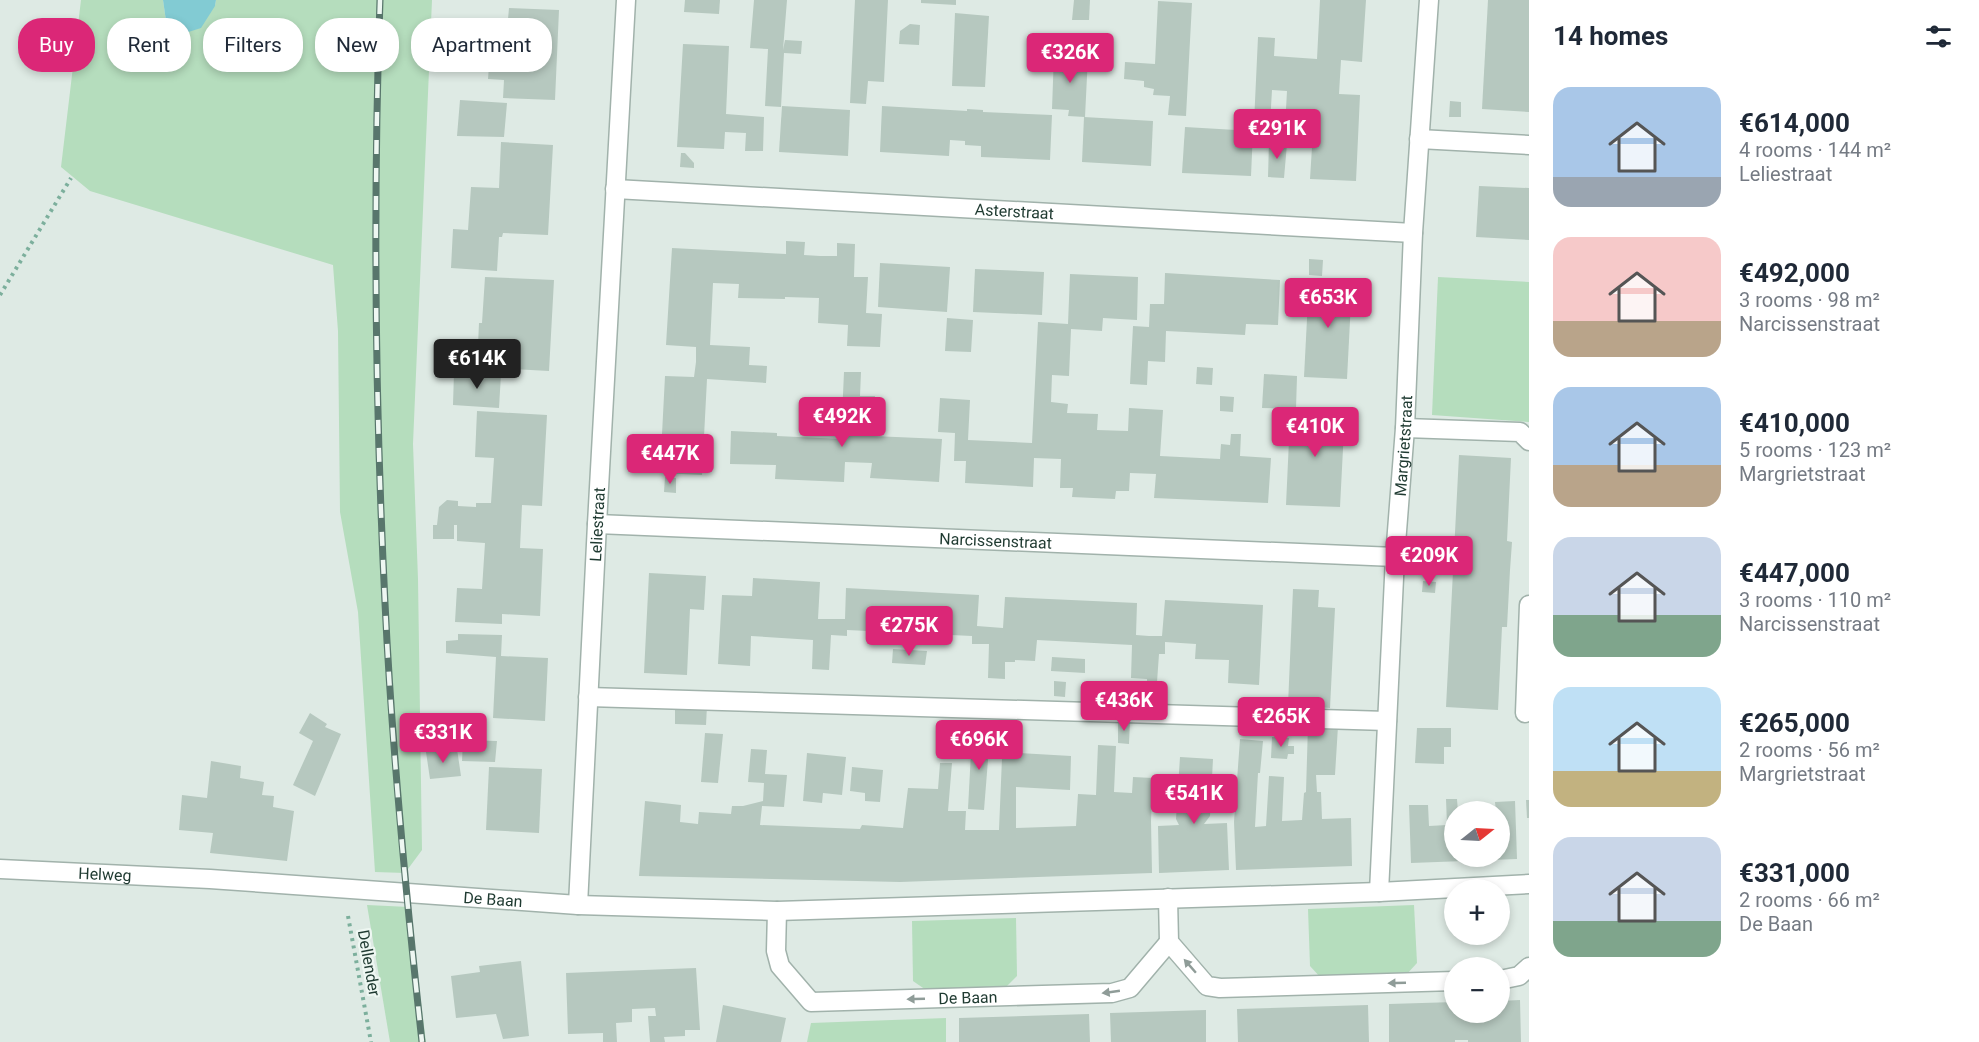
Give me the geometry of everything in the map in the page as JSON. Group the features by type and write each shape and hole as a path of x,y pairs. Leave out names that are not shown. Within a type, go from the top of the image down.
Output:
{"street":[{"name":"Leliestraat","path":"578,905 626,0"},
{"name":"Margrietstraat","path":"1379,892 1395,557 1406,428 1413,233 1429,0"},
{"path":"1419,139 1529,145"},
{"name":"Asterstraat","path":"615,189 1413,233"},
{"path":"1406,428 1520,432 1529,441"},
{"name":"Narcissenstraat","path":"597,524 1395,557"},
{"path":"1525,713 1529,605"},
{"path":"588,697 1387,721"},
{"name":"Helweg","path":"0,869 210,879"},
{"name":"De Baan","path":"210,879 578,905 777,911 1379,892 1529,884"},
{"path":"1167,898 1169,942 1207,986 1444,981"},
{"name":"De Baan","path":"777,911 776,951 780,966 811,1002 1112,993 1130,988 1169,942"},
{"path":"1510,978 1519,976 1529,968"}],"path":[{"path":"0,295 71,178"},
{"name":"Dellender","path":"343,888 371,1042"}],"green space":[{"path":"81,0 163,0 166,18 107,18 107,72 191,72 191,18 176,18 215,6 216,0 432,0 431,18 411,18 411,72 429,72 413,444 418,579 422,850 405,873 375,872 358,612 340,512 338,331 333,265 90,191 61,167 72,72 95,72 95,18 79,18"},
{"path":"1438,277 1529,282 1529,422 1432,415"},
{"path":"367,905 409,907 426,1042 390,1042"},
{"path":"1414,905 1417,963 1405,976 1321,978 1310,966 1308,909"},
{"path":"1016,918 1017,976 1005,988 926,990 913,981 912,921"},
{"path":"946,1018 946,1042 807,1042 811,1023"}],"water":[{"path":"163,0 216,0 207,18 203,18 201,28 191,31 191,18 166,18"}],"building":[{"path":"685,0 720,0 719,14 684,12"},
{"path":"754,0 787,0 783,50 785,40 802,41 801,54 784,53 781,107 765,106 768,49 750,48"},
{"path":"855,0 888,0 884,82 868,81 866,104 850,103"},
{"path":"921,0 956,0 956,5 921,3"},
{"path":"1074,0 1090,0 1089,20 1072,20"},
{"path":"1320,0 1366,0 1362,62 1341,60 1339,94 1360,95 1356,181 1310,179 1314,115 1301,115 1301,109 1286,109 1287,91 1272,90 1270,124 1254,123 1258,37 1275,38 1274,56 1317,59"},
{"path":"1488,0 1529,0 1529,112 1482,109"},
{"path":"1158,1 1192,3 1186,116 1168,115 1170,96 1153,95 1154,89 1144,87 1144,81 1124,79 1125,62 1155,64"},
{"path":"509,8 559,10 555,100 503,98 504,80 488,79 489,72 552,72 552,18 508,18"},
{"path":"955,13 989,16 985,87 952,86"},
{"path":"910,24 920,25 919,45 899,44 900,31"},
{"path":"683,44 729,46 726,114 764,117 763,151 745,151 746,133 725,132 724,149 677,147"},
{"path":"1054,54 1088,56 1085,117 1068,116 1069,110 1052,109"},
{"path":"460,100 507,103 504,137 457,136"},
{"path":"1450,101 1461,102 1461,117 1449,117"},
{"path":"782,106 850,110 848,156 779,152"},
{"path":"882,106 1052,115 1050,160 981,157 981,146 965,145 965,141 950,140 949,156 880,152"},
{"path":"1084,117 1153,121 1151,166 1082,162"},
{"path":"1185,127 1253,131 1251,176 1182,173"},
{"path":"501,142 553,145 548,235 503,233 502,237 499,237 497,271 451,268 453,229 468,230 471,187 499,188"},
{"path":"1269,142 1287,144 1284,178 1268,177"},
{"path":"681,153 685,153 694,163 694,168 680,167"},
{"path":"1479,186 1529,188 1529,240 1476,237"},
{"path":"786,241 805,242 804,255 820,256 837,256 837,243 855,244 854,277 868,277 866,313 882,314 880,347 847,346 848,325 818,323 819,298 738,298 739,284 713,283 710,345 750,347 749,365 767,366 766,383 707,379 702,475 660,473 665,376 694,377 696,362 696,347 666,345 672,248 786,254"},
{"path":"1309,259 1323,260 1322,276 1309,275"},
{"path":"880,263 950,267 947,312 878,307"},
{"path":"975,269 1044,272 1042,315 973,312"},
{"path":"1165,273 1280,280 1278,325 1246,324 1245,335 1166,331 1165,362 1148,361 1147,385 1130,384 1133,326 1149,327 1150,304 1164,304"},
{"path":"1070,274 1138,277 1137,320 1103,318 1102,331 1071,329 1069,376 1052,375 1051,402 1068,404 1067,413 1098,414 1097,430 1128,431 1129,408 1163,410 1160,456 1220,459 1221,444 1230,445 1231,434 1241,434 1240,456 1271,458 1268,503 1154,498 1156,474 1130,473 1129,491 1116,491 1115,499 1072,497 1073,488 1060,488 1061,459 1034,458 1033,487 965,483 966,461 954,461 955,433 938,432 940,398 970,400 968,440 1032,443 1038,322 1068,324"},
{"path":"485,277 554,280 549,371 477,367 479,323 482,323"},
{"path":"1309,280 1352,282 1347,379 1304,377"},
{"path":"947,318 973,320 971,352 945,351"},
{"path":"1197,367 1213,368 1212,385 1196,384"},
{"path":"454,372 501,374 499,408 453,405"},
{"path":"844,372 861,372 860,396 875,396 873,436 942,439 939,482 870,478 872,463 845,462 844,482 775,479 776,465 730,464 731,431 841,439"},
{"path":"1264,374 1297,376 1296,409 1262,408"},
{"path":"1220,396 1234,397 1233,412 1220,411"},
{"path":"1303,408 1345,410 1340,507 1286,505 1289,440 1282,440 1282,422 1302,423"},
{"path":"477,411 547,415 542,506 522,505 520,548 543,549 540,616 502,614 502,624 455,622 457,588 482,589 485,543 457,541 457,525 454,525 454,539 433,539 433,525 437,525 439,507 447,500 458,501 458,506 476,507 476,503 491,503 494,458 475,457"},
{"path":"1459,455 1511,458 1507,541 1512,542 1507,627 1502,627 1498,710 1446,707"},
{"path":"665,477 676,478 676,493 664,492"},
{"path":"649,573 706,576 704,610 690,609 687,675 644,673"},
{"path":"753,578 820,582 818,619 845,619 846,588 979,595 977,626 1003,628 1005,597 1137,603 1136,635 1149,636 1162,636 1165,600 1263,605 1259,685 1228,683 1229,660 1195,659 1196,644 1165,642 1165,654 1159,654 1157,682 1131,678 1132,645 1037,640 1035,661 1005,662 1005,679 988,678 989,644 972,644 972,636 847,630 847,636 831,635 829,670 812,669 813,640 751,636 750,666 718,664 722,595 752,596"},
{"path":"1423,581 1436,582 1435,593 1422,592"},
{"path":"1293,589 1319,590 1318,607 1335,608 1330,708 1288,705"},
{"path":"458,634 502,635 501,656 548,658 545,721 493,718 496,657 446,653 446,641 458,640"},
{"path":"893,649 927,651 925,665 892,663"},
{"path":"1052,657 1085,659 1085,673 1051,671"},
{"path":"1054,681 1066,682 1065,697 1054,696"},
{"path":"675,706 707,706 706,725 675,724"},
{"path":"310,713 327,724 325,727 341,734 315,796 293,785 313,741 299,733"},
{"path":"1118,720 1130,721 1129,744 1118,743"},
{"path":"1308,725 1338,726 1335,775 1316,775 1317,792 1321,792 1322,819 1351,818 1352,866 1236,870 1234,822 1240,739 1263,741 1260,773 1258,773 1255,827 1266,826 1269,776 1284,777 1282,821 1302,820 1304,793 1306,792"},
{"path":"1417,728 1451,728 1451,747 1444,747 1444,764 1415,763"},
{"path":"705,733 723,734 718,783 701,782"},
{"path":"972,733 990,735 984,810 968,809"},
{"path":"1003,734 1019,735 1019,753 1071,756 1070,790 1016,787 1016,828 1076,826 1078,794 1096,795 1098,745 1116,746 1114,792 1132,793 1133,777 1153,778 1152,873 900,882 639,876 645,801 681,805 680,822 698,824 699,812 731,814 732,806 763,801 764,783 748,782 751,749 767,750 765,774 787,775 784,807 762,806 760,825 860,829 862,825 903,828 908,788 938,789 940,763 952,763 948,811 966,811 965,830 999,830"},
{"path":"1272,737 1289,738 1288,746 1294,746 1294,754 1288,754 1287,759 1271,758"},
{"path":"463,740 497,741 495,762 462,761"},
{"path":"457,749 461,776 430,779 426,752"},
{"path":"807,753 846,757 842,795 823,793 822,803 803,801"},
{"path":"1180,757 1213,759 1210,816 1204,824 1227,823 1229,870 1159,873 1158,826 1179,825 1176,819"},
{"path":"211,761 241,766 240,778 264,782 262,795 274,796 273,807 294,811 287,861 210,853 213,833 179,830 182,795 207,798"},
{"path":"489,767 542,769 539,833 486,830"},
{"path":"852,767 883,770 880,802 865,801 865,793 850,791"},
{"path":"1526,800 1529,800 1529,818 1527,818"},
{"path":"1510,801 1515,801 1517,859 1510,859"},
{"path":"1409,805 1428,805 1429,826 1444,825 1444,862 1411,863"},
{"path":"521,961 529,1036 503,1039 496,1014 456,1018 451,976 480,972 479,966"},
{"path":"696,968 700,1030 685,1030 685,1036 664,1037 665,1042 650,1042 648,1016 656,1016 655,1008 632,1009 632,1022 616,1023 617,1042 603,1042 603,1033 568,1034 566,973"},
{"path":"1510,1000 1520,1000 1521,1042 1455,1040 1455,1042 1389,1042 1389,1004 1444,1002 1444,1023 1510,1023"},
{"path":"723,1005 786,1018 781,1042 716,1042"},
{"path":"1368,1005 1369,1042 1238,1042 1237,1009"},
{"path":"1206,1010 1206,1042 1111,1042 1110,1013"},
{"path":"1089,1014 1090,1042 959,1042 959,1018"}],"railway":[{"path":"380,0 376,226 377,377 382,528 396,768 422,1042"}]}
